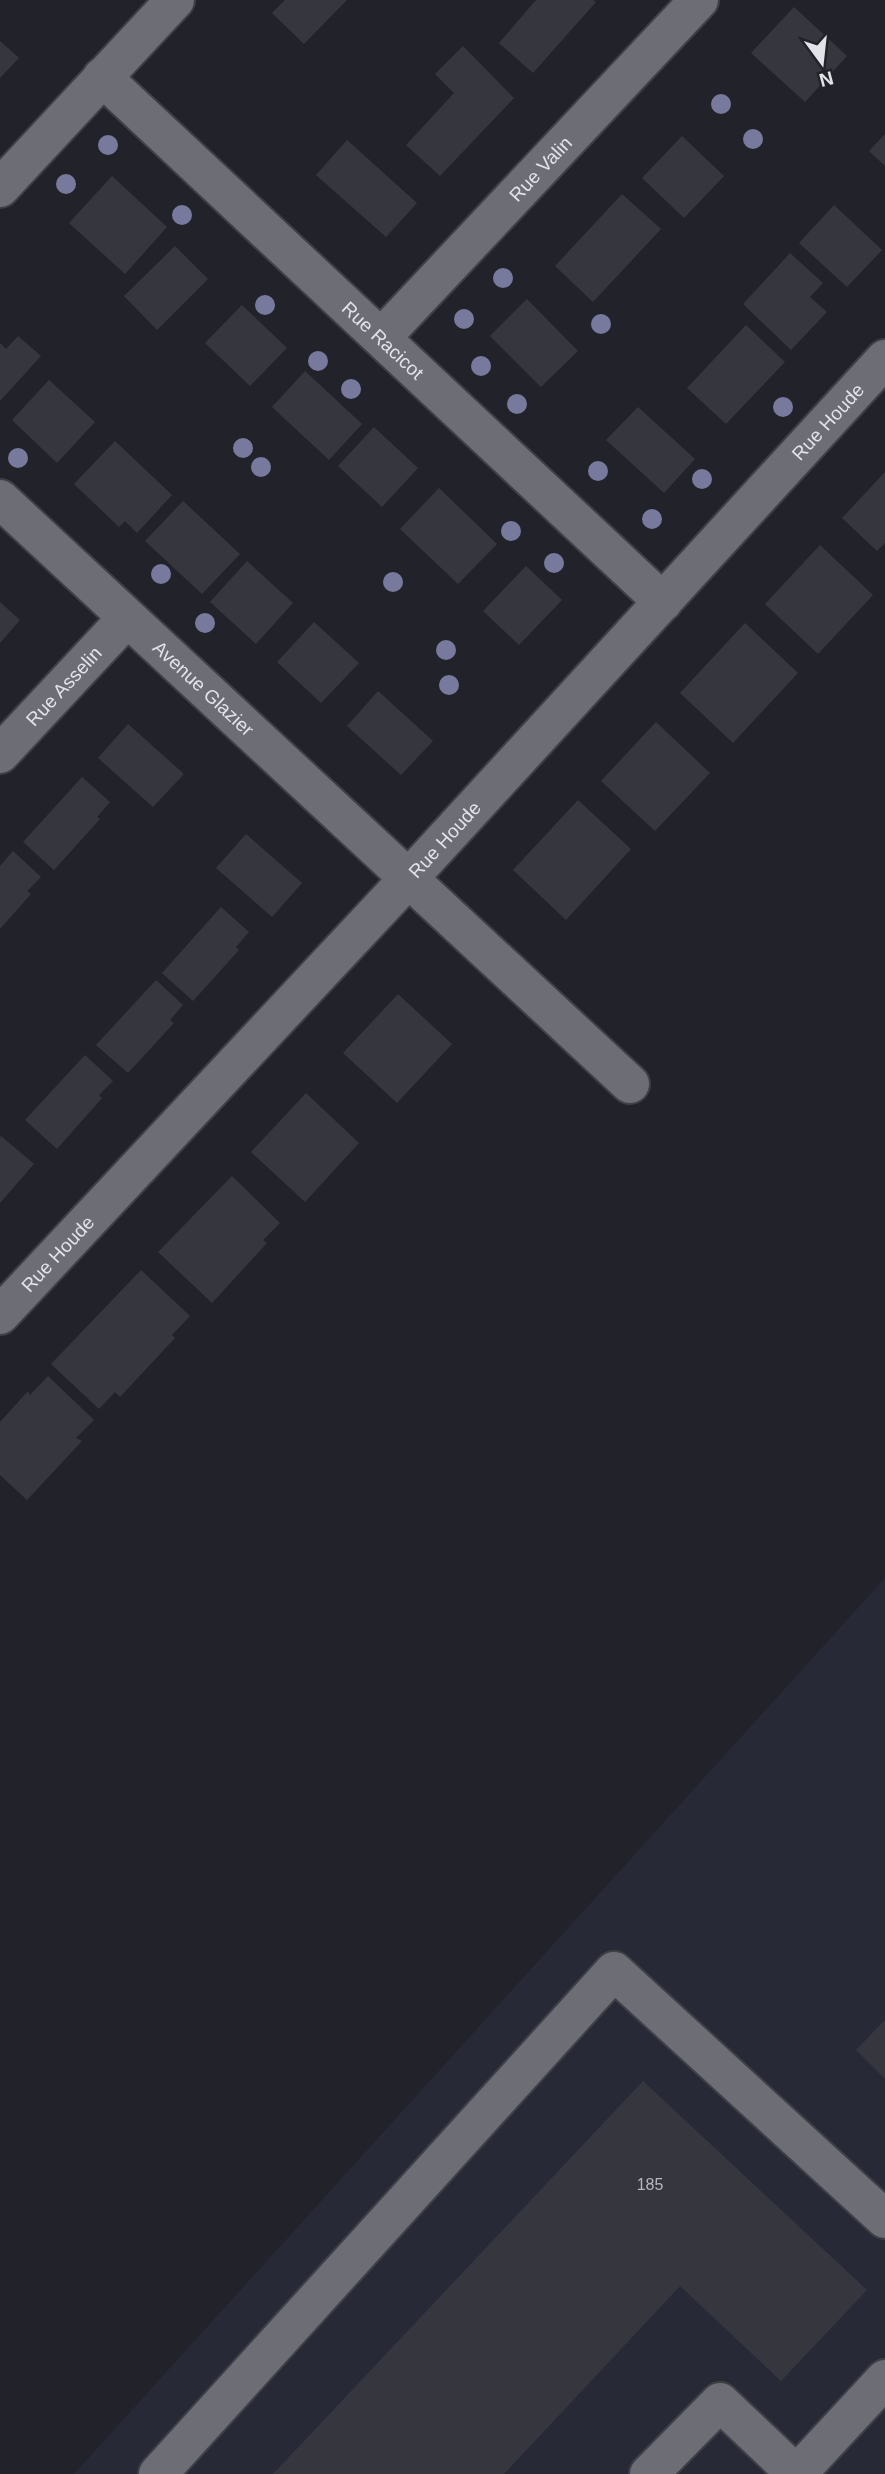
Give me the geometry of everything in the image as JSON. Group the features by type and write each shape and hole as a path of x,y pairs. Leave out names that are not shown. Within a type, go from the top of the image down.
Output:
{"street":[{"path":"0,188 175,0"},
{"name":"Rue Valin","path":"382,337 699,0"},
{"name":"Rue Racicot","path":"102,77 663,602"},
{"name":"Rue Houde","path":"0,1315 409,878 885,359"},
{"name":"Avenue Glazier","path":"0,499 629,1084"},
{"name":"Rue Asselin","path":"0,754 127,618"},
{"path":"158,2474 614,1971 885,2219"},
{"path":"649,2474 720,2402 796,2474 885,2379"}],"shaded area":[{"path":"885,1578 885,2474 74,2474"}],"building":[{"path":"285,0 347,0 304,44 272,13"},
{"path":"536,0 596,2 533,73 499,43"},
{"path":"794,7 847,56 805,102 751,53"},
{"path":"0,41 19,58 0,78"},
{"path":"463,46 514,98 440,176 406,145 454,93 435,74"},
{"path":"885,134 885,166 869,151"},
{"path":"682,136 724,176 684,218 642,178"},
{"path":"347,140 417,203 386,237 316,175"},
{"path":"112,176 167,227 125,274 69,223"},
{"path":"622,194 661,229 593,302 555,266"},
{"path":"834,205 882,250 847,287 799,243"},
{"path":"175,246 208,279 157,330 124,296"},
{"path":"790,253 823,283 810,297 827,312 791,350 743,304"},
{"path":"527,299 578,351 541,387 490,336"},
{"path":"242,305 287,348 250,386 205,343"},
{"path":"746,325 785,362 726,424 687,388"},
{"path":"18,336 41,356 0,401 0,343 6,349"},
{"path":"305,371 362,424 329,460 272,407"},
{"path":"49,380 95,422 57,463 12,420"},
{"path":"638,407 695,459 664,493 606,440"},
{"path":"374,427 418,468 382,507 338,466"},
{"path":"115,441 172,495 137,533 125,521 119,527 74,484"},
{"path":"885,472 885,543 877,551 842,518"},
{"path":"439,488 497,544 458,584 400,529"},
{"path":"183,501 240,554 202,594 145,541"},
{"path":"820,545 873,595 818,654 765,604"},
{"path":"247,561 293,603 256,644 210,602"},
{"path":"526,566 562,600 519,645 483,611"},
{"path":"0,602 20,620 0,643"},
{"path":"314,622 359,663 321,703 277,662"},
{"path":"745,623 798,673 733,743 680,693"},
{"path":"378,691 433,741 401,775 347,726"},
{"path":"656,722 710,773 655,831 601,781"},
{"path":"128,724 184,774 153,807 98,758"},
{"path":"82,777 110,802 97,817 100,819 54,870 23,842"},
{"path":"578,800 631,849 566,920 513,870"},
{"path":"246,834 302,883 272,917 216,868"},
{"path":"13,851 41,877 27,891 31,894 0,929 0,866"},
{"path":"221,907 249,932 236,947 239,950 193,1001 162,973"},
{"path":"156,980 183,1005 170,1020 174,1023 128,1073 96,1045"},
{"path":"398,994 452,1044 397,1103 343,1053"},
{"path":"85,1055 113,1081 99,1095 102,1098 57,1149 25,1120"},
{"path":"306,1093 359,1143 305,1202 251,1152"},
{"path":"1,1136 34,1164 0,1203 0,1138"},
{"path":"232,1176 280,1223 263,1240 267,1243 212,1303 158,1252"},
{"path":"141,1270 190,1316 172,1335 175,1338 120,1397 115,1392 99,1409 51,1364"},
{"path":"48,1376 94,1420 76,1438 82,1441 27,1500 0,1475 0,1422 28,1391 30,1395"},
{"path":"885,2020 885,2079 856,2050"},
{"path":"643,2081 867,2290 781,2381 680,2286 504,2474 273,2474"}]}
